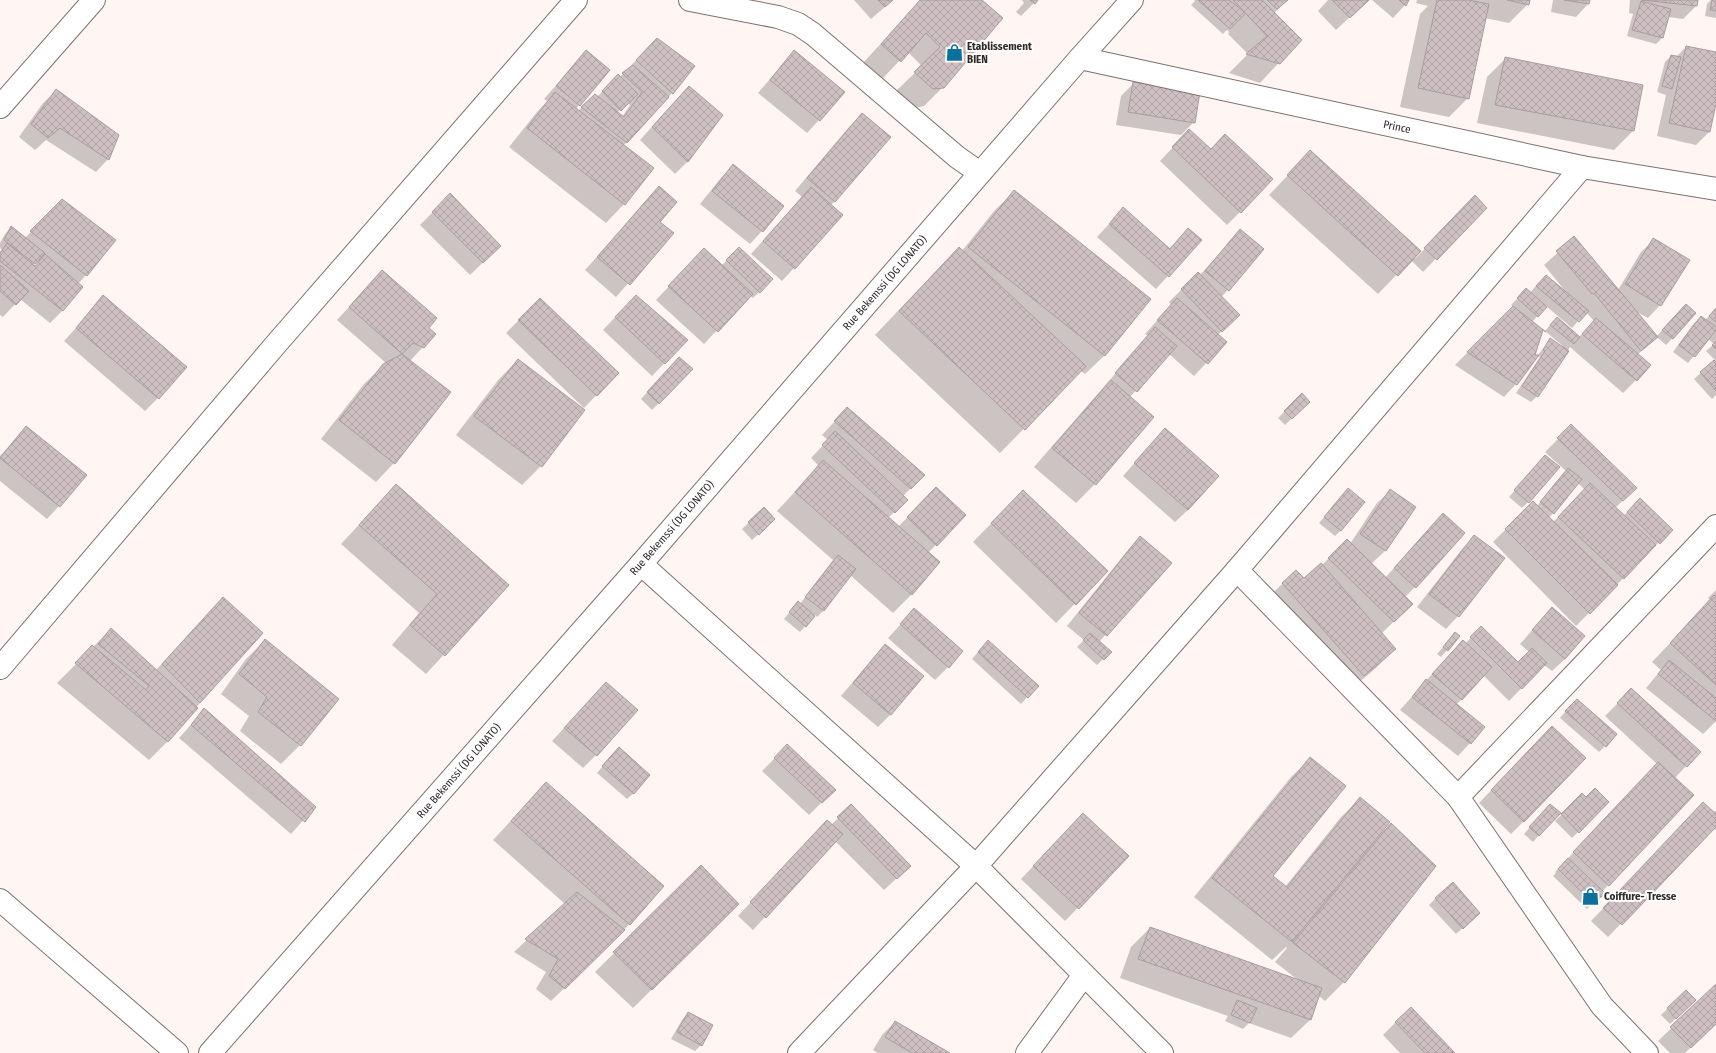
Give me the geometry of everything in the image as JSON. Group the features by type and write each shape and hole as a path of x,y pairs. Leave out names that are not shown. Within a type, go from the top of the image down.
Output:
{"street":[{"path":"0,107 94,0"},
{"path":"0,668 277,343 576,0"},
{"path":"690,0 778,17 798,24 813,34 957,157 980,173"},
{"name":"Rue Bekemssi (DG LONATO)","path":"210,1053 641,564 1132,0"},
{"name":"Prince","path":"1080,58 1582,167 1716,188"},
{"path":"799,1053 976,866 1237,570 1582,167"},
{"path":"1458,797 1716,526"},
{"path":"641,564 976,866 1162,1053"},
{"path":"1237,570 1458,797 1602,1006 1647,1053"},
{"path":"0,900 178,1053"},
{"path":"1027,1053 1084,975"}],"building":[{"path":"878,0 893,0 885,7"},
{"path":"920,0 982,0 1003,18 944,88 933,89 914,72 940,47 926,33 901,62 881,44"},
{"path":"1030,0 1038,0 1035,4"},
{"path":"1198,0 1229,0 1246,13 1230,29"},
{"path":"1233,0 1262,0 1302,40 1280,64 1246,54 1267,36"},
{"path":"1267,0 1288,0 1277,9"},
{"path":"1332,0 1369,0 1350,18"},
{"path":"1399,0 1409,0 1406,6"},
{"path":"1437,0 1468,0 1489,4 1469,99 1418,88"},
{"path":"1507,0 1530,0 1529,5"},
{"path":"1564,0 1590,0 1589,4"},
{"path":"1641,0 1698,0 1697,6"},
{"path":"1712,0 1716,0 1716,11 1710,10"},
{"path":"1641,1 1671,9 1663,38 1632,30"},
{"path":"657,38 695,66 673,94 636,60"},
{"path":"1686,46 1716,52 1716,104 1710,132 1669,123"},
{"path":"586,50 610,70 580,106 556,86"},
{"path":"794,50 845,92 820,121 770,80"},
{"path":"1671,55 1681,57 1672,89 1662,86"},
{"path":"1505,57 1643,85 1634,131 1495,105"},
{"path":"633,65 669,97 627,143 581,107 595,94 624,117 642,92 622,73"},
{"path":"618,74 638,94 621,111 602,91"},
{"path":"1133,82 1200,92 1195,123 1128,112"},
{"path":"689,86 723,115 688,162 652,127"},
{"path":"56,89 119,135 109,160 60,128 48,138 31,124"},
{"path":"555,92 654,168 625,205 527,128"},
{"path":"862,113 891,137 835,202 807,178"},
{"path":"1189,129 1211,149 1225,134 1273,179 1241,213 1172,147"},
{"path":"1310,150 1421,251 1398,276 1287,175"},
{"path":"733,164 784,206 763,232 712,191"},
{"path":"659,186 677,202 660,222 674,233 630,285 597,257"},
{"path":"811,187 843,215 795,269 763,241"},
{"path":"1014,190 1151,299 1105,356 968,247"},
{"path":"450,193 501,246 483,263 432,212"},
{"path":"1475,195 1487,208 1437,260 1424,248"},
{"path":"62,199 116,240 87,276 30,231"},
{"path":"1123,207 1170,249 1188,228 1202,240 1169,277 1109,224"},
{"path":"11,226 45,253 35,264 4,240"},
{"path":"1240,229 1264,249 1229,291 1205,271"},
{"path":"1574,236 1658,337 1641,351 1594,293 1592,294 1556,251"},
{"path":"1653,238 1690,260 1661,306 1625,284"},
{"path":"7,243 35,266 45,254 83,287 63,311 0,261 0,253"},
{"path":"739,247 773,279 760,293 726,260"},
{"path":"959,247 1086,366 1025,430 899,311"},
{"path":"704,248 753,294 718,332 668,286"},
{"path":"0,265 29,291 16,305 0,291"},
{"path":"382,270 437,318 429,328 436,334 424,348 413,343 402,354 349,307"},
{"path":"1198,272 1240,315 1222,332 1181,289"},
{"path":"1546,275 1589,311 1579,322 1536,286"},
{"path":"1526,288 1547,307 1538,317 1517,298"},
{"path":"103,295 187,367 159,399 76,328"},
{"path":"636,295 688,340 665,364 615,317"},
{"path":"540,298 619,373 597,396 518,320"},
{"path":"1177,298 1227,342 1208,364 1157,320"},
{"path":"1686,304 1696,313 1673,339 1662,330"},
{"path":"1513,306 1546,332 1543,330 1535,355 1539,355 1517,385 1467,352"},
{"path":"1716,308 1716,322 1709,316"},
{"path":"1701,316 1716,327 1716,330 1695,357 1679,345"},
{"path":"1557,317 1580,337 1574,344 1550,325"},
{"path":"1596,318 1651,365 1637,381 1582,334"},
{"path":"1155,327 1177,346 1137,392 1115,373"},
{"path":"1550,338 1569,351 1538,397 1522,386 1545,351 1543,350"},
{"path":"1716,341 1716,349 1712,345"},
{"path":"402,354 451,392 395,464 339,420 383,364"},
{"path":"679,357 693,369 659,404 647,392"},
{"path":"518,359 585,410 542,467 474,416"},
{"path":"1714,360 1716,362 1716,391 1700,372"},
{"path":"1111,380 1154,417 1096,485 1052,448"},
{"path":"1302,393 1310,402 1292,419 1284,411"},
{"path":"847,407 925,475 911,489 834,421"},
{"path":"1571,424 1637,488 1623,501 1557,438"},
{"path":"26,426 87,475 60,507 0,458"},
{"path":"1165,428 1219,476 1188,510 1134,463"},
{"path":"835,431 908,500 895,513 822,445"},
{"path":"1545,455 1560,467 1529,503 1514,490"},
{"path":"823,460 940,562 912,595 795,492"},
{"path":"1568,468 1582,479 1554,514 1540,502"},
{"path":"1590,483 1656,545 1624,579 1558,517"},
{"path":"396,484 509,585 445,656 410,625 437,594 359,525"},
{"path":"936,487 966,515 937,546 907,517"},
{"path":"1348,488 1365,502 1341,531 1324,517"},
{"path":"1390,489 1416,507 1386,551 1360,534"},
{"path":"1023,490 1108,571 1076,605 991,523"},
{"path":"1640,498 1673,530 1660,544 1627,512"},
{"path":"1533,501 1618,585 1590,614 1505,529"},
{"path":"764,507 775,519 759,535 748,522"},
{"path":"1443,513 1465,533 1416,588 1394,568"},
{"path":"1474,535 1505,558 1459,617 1429,594"},
{"path":"1140,536 1172,563 1107,636 1079,613"},
{"path":"1347,539 1413,604 1394,622 1328,558"},
{"path":"838,555 856,569 824,611 805,597"},
{"path":"1321,563 1396,649 1364,676 1282,583 1296,570 1304,578"},
{"path":"1714,595 1716,597 1716,685 1670,643"},
{"path":"223,597 263,633 200,703 162,664"},
{"path":"798,601 815,616 806,627 789,612"},
{"path":"1552,607 1585,636 1565,659 1532,630"},
{"path":"914,608 963,651 949,668 900,624"},
{"path":"1481,626 1518,662 1532,648 1547,663 1522,689 1470,637"},
{"path":"111,628 198,708 168,742 75,663 92,645 146,690 149,686 98,644"},
{"path":"1455,632 1460,636 1448,651 1443,647"},
{"path":"1090,633 1112,652 1104,660 1083,640"},
{"path":"265,639 339,699 301,746 258,712 267,697 239,674"},
{"path":"988,640 1039,686 1028,698 978,652"},
{"path":"1463,640 1492,667 1462,700 1432,674"},
{"path":"885,644 924,676 891,715 853,683"},
{"path":"1669,660 1716,698 1716,721 1658,674"},
{"path":"1426,679 1485,727 1471,744 1412,697"},
{"path":"606,682 638,710 597,756 564,728"},
{"path":"1631,688 1701,752 1687,767 1617,703"},
{"path":"1577,699 1617,734 1606,747 1565,711"},
{"path":"204,708 316,807 305,822 191,725"},
{"path":"1552,726 1586,758 1524,822 1491,790"},
{"path":"787,744 836,790 822,803 774,758"},
{"path":"619,747 650,775 634,794 602,766"},
{"path":"1310,757 1346,786 1273,876 1287,887 1360,797 1390,822 1292,942 1212,878"},
{"path":"1658,762 1694,795 1609,886 1573,852"},
{"path":"546,782 664,886 630,925 511,821"},
{"path":"1595,788 1609,802 1579,833 1561,814 1582,793 1586,797"},
{"path":"1703,802 1716,814 1716,827 1622,925 1603,908"},
{"path":"851,804 911,866 897,879 837,817"},
{"path":"1550,804 1561,813 1539,836 1529,827"},
{"path":"1083,813 1129,856 1079,909 1033,866"},
{"path":"827,820 843,834 766,918 750,902"},
{"path":"1391,823 1436,866 1345,983 1293,943"},
{"path":"1568,858 1605,893 1594,904 1558,869"},
{"path":"701,865 739,904 652,990 613,952"},
{"path":"1453,882 1480,913 1463,929 1435,898"},
{"path":"577,892 625,930 565,989 549,976 558,959 525,939"},
{"path":"1150,927 1322,988 1311,1020 1138,959"},
{"path":"1716,984 1716,1024 1691,1048 1670,1027"},
{"path":"1686,990 1696,1000 1676,1019 1667,1008"},
{"path":"1237,1000 1257,1008 1250,1023 1231,1015"},
{"path":"1411,1007 1455,1053 1425,1053 1395,1022"},
{"path":"688,1012 713,1025 702,1046 677,1032"},
{"path":"895,1021 950,1053 912,1053 885,1037"}],"place":[{"name":"Etablissement BIEN","path":"954,52"},
{"name":"Coiffure- Tresse","path":"1591,896"}]}
